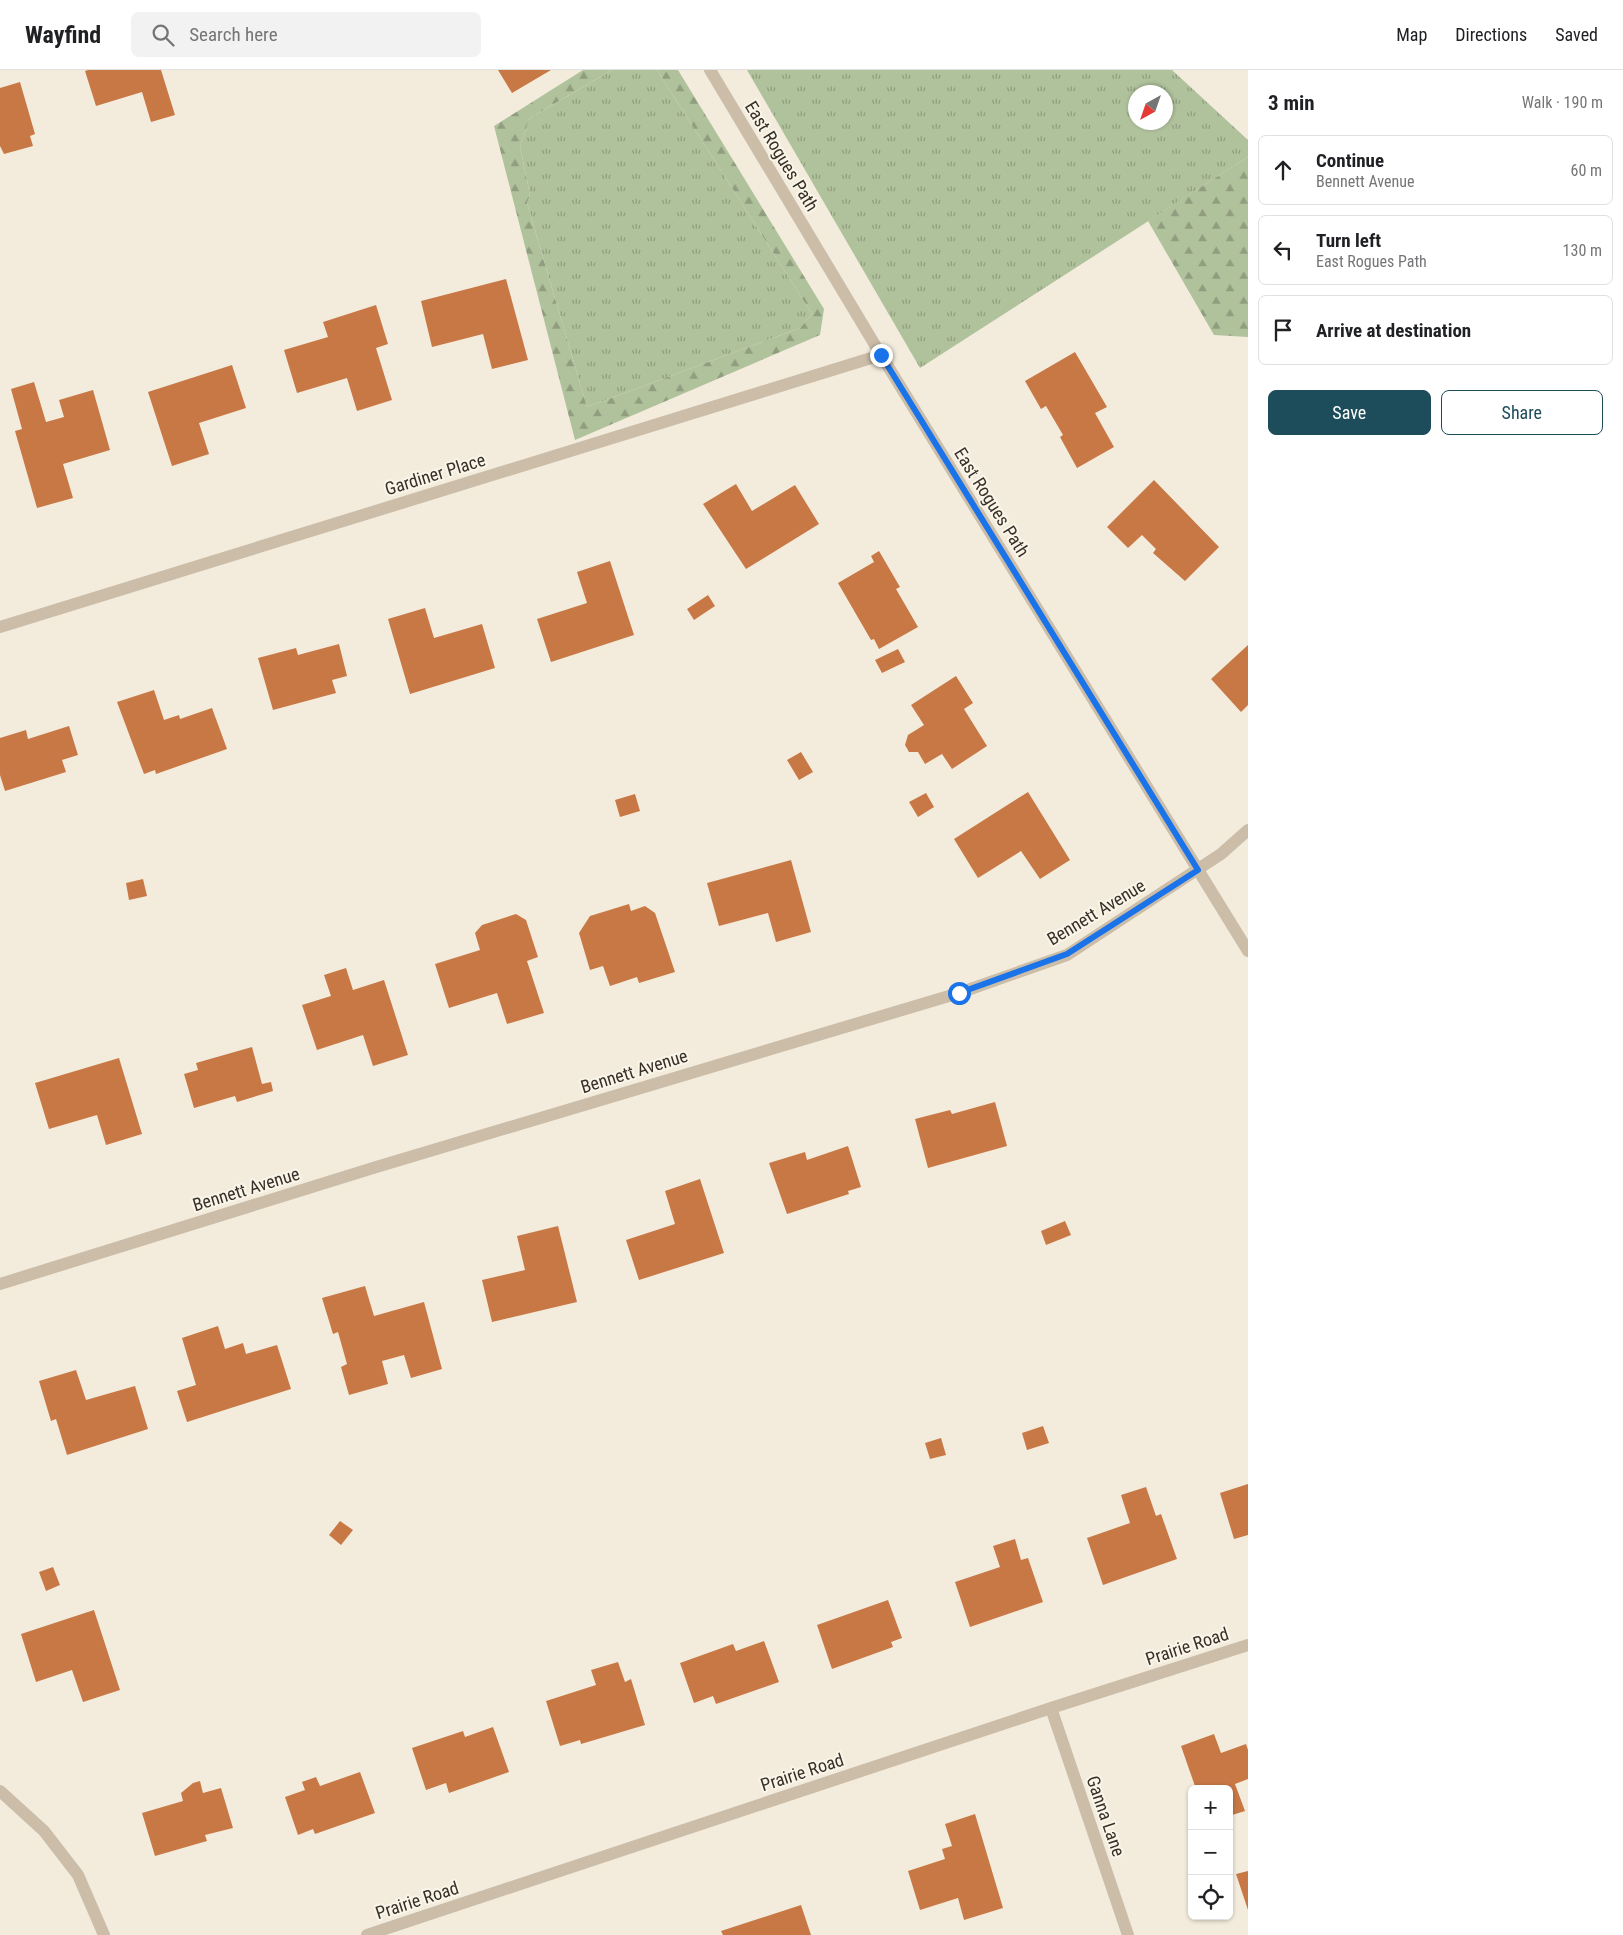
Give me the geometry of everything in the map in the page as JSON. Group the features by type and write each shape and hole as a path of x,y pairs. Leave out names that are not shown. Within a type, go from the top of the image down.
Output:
{"street":[{"name":"East Rogues Path","path":"710,70 881,355 1248,951"},
{"name":"Gardiner Place","path":"0,627 881,355"},
{"name":"Bennett Avenue","path":"0,1284 373,1168 959,993 1067,954 1198,870 1221,854 1248,830"},
{"name":"Prairie Road","path":"368,1935 1051,1708 1248,1645"},
{"name":"Ganna Lane","path":"1051,1708 1128,1935"},
{"path":"0,1791 44,1831 78,1875 104,1935"}],"green space":[{"path":"583,70 612,70 530,118 520,146 530,195 527,203 587,407 800,328 812,314 657,70 678,70 824,309 820,335 575,440 494,126"},
{"path":"612,70 657,70 812,314 800,328 587,407 527,203 530,195 520,146 530,118"},
{"path":"747,70 1172,70 1248,140 1248,157 920,368"},
{"path":"1248,157 1248,337 1214,335 1148,221"}],"building":[{"path":"161,70 175,115 151,122 142,92 96,106 85,71"},
{"path":"498,70 551,70 512,93"},
{"path":"20,82 35,134 30,136 33,146 4,154 0,146 0,88"},
{"path":"506,279 528,360 492,369 483,334 432,347 421,301"},
{"path":"376,305 388,344 376,348 392,400 357,411 347,378 297,393 284,350 328,337 323,322"},
{"path":"1075,352 1107,407 1095,413 1114,447 1077,468 1060,437 1063,435 1046,406 1041,409 1025,381"},
{"path":"232,365 246,408 199,423 209,454 172,466 148,392"},
{"path":"34,382 46,422 64,417 59,400 93,390 110,450 63,464 73,498 37,508 15,431 22,429 11,389"},
{"path":"1154,480 1219,547 1185,581 1153,553 1156,549 1142,535 1128,548 1107,527"},
{"path":"736,484 752,511 795,485 819,524 746,569 703,504"},
{"path":"879,551 900,587 896,589 918,627 879,649 874,639 871,640 838,583 874,562 871,556"},
{"path":"610,561 634,635 551,662 537,619 587,603 577,572"},
{"path":"708,595 715,606 694,620 687,609"},
{"path":"425,608 434,638 482,624 495,668 410,694 388,619"},
{"path":"339,644 347,676 332,680 336,693 273,710 258,658 296,648 298,655"},
{"path":"1248,645 1248,705 1241,712 1211,679"},
{"path":"898,649 905,662 882,673 875,660"},
{"path":"956,676 973,703 964,709 987,746 952,769 942,754 925,764 918,752 909,752 905,745 908,735 924,725 911,705"},
{"path":"154,690 164,720 179,715 180,719 212,708 227,749 156,774 155,770 144,774 117,702"},
{"path":"69,726 78,755 62,760 66,772 5,791 0,775 0,738 26,730 28,739"},
{"path":"801,752 813,772 799,780 787,760"},
{"path":"1028,792 1070,860 1040,879 1021,851 978,878 954,839"},
{"path":"926,793 934,807 918,817 909,802"},
{"path":"635,794 640,811 620,817 615,800"},
{"path":"791,860 811,932 776,942 768,913 719,926 707,883"},
{"path":"143,879 147,896 129,900 126,883"},
{"path":"629,904 631,911 645,906 655,913 675,972 639,983 637,977 610,986 603,966 590,970 579,933 590,916"},
{"path":"516,914 526,920 538,957 527,961 544,1013 507,1024 497,993 449,1008 435,964 480,950 475,933 482,925"},
{"path":"346,968 353,990 384,980 408,1055 373,1066 363,1035 317,1050 302,1005 331,996 324,975"},
{"path":"252,1047 262,1084 271,1082 273,1091 237,1102 235,1096 194,1108 184,1074 198,1070 196,1063"},
{"path":"119,1058 142,1134 106,1145 97,1115 49,1129 35,1083"},
{"path":"995,1102 1007,1146 928,1168 915,1119 950,1110 952,1114"},
{"path":"848,1146 861,1187 848,1191 849,1194 787,1214 769,1163 805,1152 807,1160"},
{"path":"700,1179 724,1253 639,1280 626,1240 675,1224 665,1191"},
{"path":"1065,1221 1071,1235 1046,1245 1041,1231"},
{"path":"558,1226 577,1302 492,1322 482,1280 525,1270 517,1236"},
{"path":"365,1286 374,1316 424,1302 442,1369 411,1378 404,1355 382,1361 388,1384 349,1395 341,1367 347,1364 338,1332 333,1334 322,1298"},
{"path":"218,1326 225,1349 243,1343 246,1354 277,1345 291,1389 187,1422 177,1391 196,1385 182,1338"},
{"path":"76,1370 86,1400 135,1386 148,1429 67,1455 56,1419 51,1421 39,1381"},
{"path":"1043,1426 1049,1443 1027,1450 1022,1433"},
{"path":"941,1438 946,1455 930,1459 925,1443"},
{"path":"1248,1484 1248,1535 1234,1539 1220,1493"},
{"path":"1146,1487 1156,1516 1161,1514 1177,1559 1103,1585 1087,1538 1130,1523 1121,1495"},
{"path":"340,1521 353,1530 341,1545 329,1535"},
{"path":"1015,1539 1021,1560 1028,1558 1043,1602 970,1627 955,1582 1000,1567 993,1546"},
{"path":"53,1567 60,1585 46,1591 39,1572"},
{"path":"888,1600 902,1638 891,1642 893,1647 832,1669 817,1625"},
{"path":"94,1610 120,1690 83,1702 72,1670 36,1682 21,1634"},
{"path":"764,1641 779,1682 716,1704 713,1696 694,1703 680,1663 733,1644 736,1651"},
{"path":"618,1662 625,1682 631,1679 645,1725 581,1744 580,1740 560,1746 546,1701 596,1685 591,1670"},
{"path":"493,1727 509,1772 449,1793 446,1783 426,1790 412,1748 463,1731 465,1737"},
{"path":"1214,1734 1221,1753 1246,1744 1248,1750 1248,1779 1235,1784 1245,1811 1233,1815 1233,1785 1195,1785 1181,1746"},
{"path":"360,1772 375,1813 315,1834 313,1829 298,1835 285,1797 305,1790 302,1782 316,1777 320,1786"},
{"path":"200,1781 203,1793 221,1788 233,1828 205,1835 207,1841 155,1856 142,1813 183,1801 181,1793 193,1783"},
{"path":"975,1814 1003,1908 964,1920 958,1898 920,1910 908,1871 945,1859 942,1849 952,1846 945,1824"},
{"path":"1248,1871 1248,1910 1236,1874"},
{"path":"801,1905 811,1935 723,1935 721,1931"}],"route":[{"path":"881,355 1198,870 1067,954 959,993"}]}
